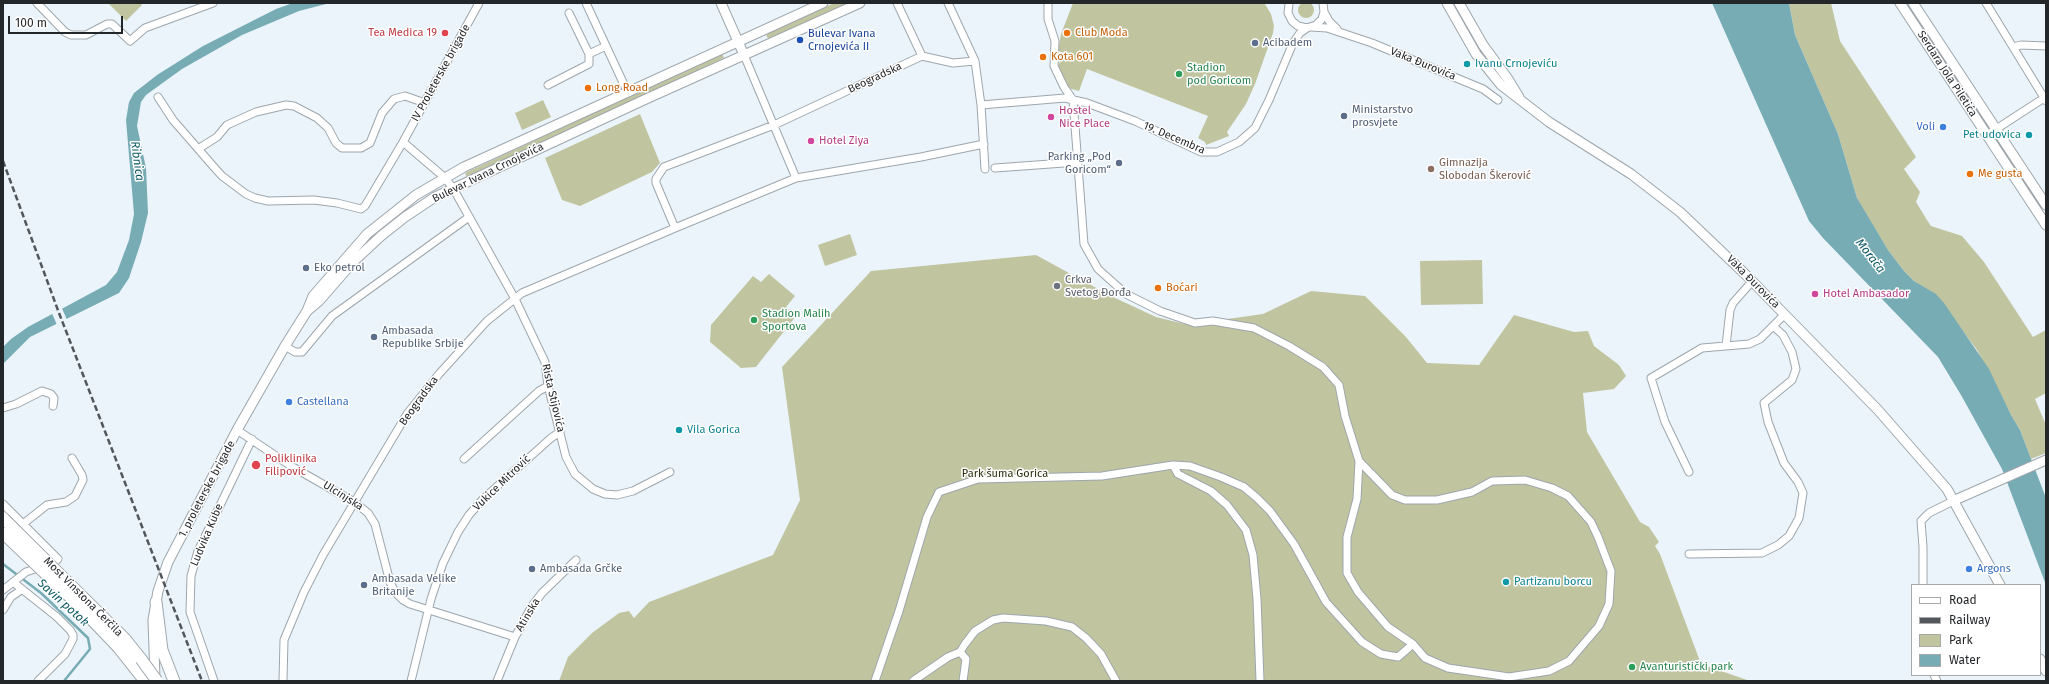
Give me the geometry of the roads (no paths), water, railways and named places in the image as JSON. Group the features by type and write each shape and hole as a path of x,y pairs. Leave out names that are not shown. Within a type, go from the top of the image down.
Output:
{"main road":[{"path":"722,3 744,55"},
{"name":"Bulevar Ivana Crnojevića","path":"307,311 313,296 323,283 367,234 397,209 444,177 627,91 823,3"},
{"name":"Bulevar Ivana Crnojevića","path":"307,311 319,301 353,262 380,236 422,205 453,188 860,3"},
{"name":"Vaka Đurovića","path":"1447,3 1476,54 1501,85 1549,122 1605,156 1668,202 1706,235 1878,410 1931,470 1955,500 1999,584"},
{"name":"Vaka Đurovića","path":"1459,3 1483,45 1508,79 1519,98"},
{"name":"Serdara Jola Piletića","path":"1900,3 2046,225"},
{"name":"Serdara Jola Piletića","path":"1913,3 2046,205"},
{"name":"1. proleterske brigade","path":"156,681 152,639 156,602 168,562 237,430 285,346 307,311"},
{"path":"1955,500 1972,491 2046,460"},
{"name":"Most Vinstona Čerčila","path":"3,518 156,681"},
{"name":"Most Vinstona Čerčila","path":"3,533 80,607 121,643"},
{"path":"156,602 162,650 174,681"},
{"path":"2041,661 2046,670"},
{"name":"Most Vinstona Čerčila","path":"138,663 145,681"}],"street":[{"path":"37,3 65,32 71,35 86,35 107,24 112,24 130,41 145,28 214,3"},
{"name":"IV Proleterske brigade","path":"198,149 222,176 255,198 268,201 290,199 329,202 360,209 365,206 403,142 479,3"},
{"path":"586,3 627,91"},
{"path":"897,3 922,56 953,63 975,62"},
{"path":"948,3 975,62 981,105 985,169"},
{"path":"1048,3 1048,19 1055,41 1054,66 1064,87 1073,100 1084,244 1098,269 1126,294 1160,311 1195,323 1213,320 1254,328 1323,367 1339,385 1345,416 1359,461 1357,499 1347,537 1347,573 1358,592 1388,627 1413,644 1425,658 1448,668 1509,677 1549,670 1569,661 1599,626 1608,604 1611,571 1591,522 1568,496 1552,488 1525,480 1492,481 1472,492 1437,500 1405,500 1392,495 1359,461"},
{"path":"1284,3 1289,15 1298,26 1323,27 1344,33"},
{"path":"1289,3 1289,15"},
{"path":"1986,3 2045,99 1987,135"},
{"path":"1324,6 1330,23 1344,33"},
{"name":"19. Decembra","path":"1290,48 1297,36 1319,22 1324,6"},
{"path":"548,85 589,64 589,54 570,13"},
{"name":"19. Decembra","path":"981,105 1057,97 1073,100 1135,122 1201,152 1217,152 1239,142 1255,128 1270,100 1290,48 1294,31 1289,15"},
{"name":"Vaka Đurovića","path":"1344,33 1483,89 1498,100"},
{"path":"2013,47 2021,45 2046,46"},
{"path":"589,54 606,46"},
{"path":"744,55 796,178"},
{"name":"Beogradska","path":"675,228 656,184 656,179 664,167 774,125 922,56"},
{"path":"158,97 173,120 198,149 217,137 227,125 256,112 286,105 294,106 317,118 328,128 336,143 342,148 361,148 370,143 382,112 394,100 405,96 425,103"},
{"path":"403,142 444,177 453,188"},
{"name":"Beogradska","path":"284,681 284,640 307,586 354,502 407,414 438,374 487,321 522,293 796,178 921,157 984,144"},
{"path":"995,168 1078,162"},
{"name":"Rista Stijovića","path":"453,188 516,299 545,362 548,386 566,457 572,469 583,482 599,492 611,495 628,493 670,472"},
{"path":"285,346 295,352 302,352 332,316 469,217"},
{"path":"1726,346 1730,310 1733,303 1748,286"},
{"path":"1689,472 1665,422 1651,378 1702,348 1749,344 1760,339 1785,314"},
{"path":"1689,554 1762,552 1778,546 1789,536 1799,518 1803,493 1781,456 1768,422 1764,403 1792,380 1796,369 1792,352 1783,335 1773,326"},
{"path":"464,459 539,391 548,386"},
{"path":"3,408 16,404 42,391 51,394 54,398 53,406"},
{"name":"Ulcinjska","path":"237,430 291,466 354,502 366,511 374,521 390,582 395,592 410,604 516,637"},
{"name":"Vukice Mitrović","path":"411,681 429,610 443,563 458,532 483,499 551,438 560,432"},
{"name":"Ludvika Kube","path":"214,681 190,612 190,576 198,551 252,439"},
{"path":"23,524 47,505 66,502 75,496 83,480 82,475 72,458"},
{"path":"875,681 899,611 927,517 939,492 978,479 1102,476 1173,465 1190,466 1221,477 1244,487 1257,498 1270,511 1294,544 1326,602 1362,642 1381,654 1398,657 1413,644"},
{"path":"1173,465 1178,474 1211,491 1227,505 1246,530 1253,555 1257,599 1260,681"},
{"path":"1922,584 1924,547 1921,521 1929,513 1955,500"},
{"path":"3,504 58,559 55,562 26,572 3,590"},
{"name":"Atinska","path":"497,681 516,637 536,600 576,560"},
{"path":"15,581 21,590 32,596 57,617 70,630 72,636 70,646 65,654 53,668 38,681"},
{"path":"3,610 11,597 21,590"},
{"path":"913,681 948,657 960,652 975,631 993,620 1012,618 1065,624 1086,638 1101,654 1116,681"},
{"path":"960,652 966,659 963,681"}],"water":[{"name":"Ribnica","path":"293,3 330,3 299,11 242,35 182,69 146,95 141,102 137,126 146,168 148,213 141,242 129,278 119,293 30,337 3,364 3,347 11,339 28,327 106,285 117,272 129,240 134,214 126,120 129,102 134,93 157,75 203,46 276,9"},
{"name":"Morača","path":"1712,3 1789,3 1795,35 1838,134 1857,198 1888,250 1904,271 1914,281 1936,294 1944,303 1989,369 2011,415 2020,430 2046,498 2046,585 2002,469 1938,357 1823,238 1809,221"}],"waterway":[{"name":"Savin potok","path":"3,564 41,593 88,638 90,649 64,681"}],"railway":[{"path":"3,161 59,313 202,681"}],"place":[{"name":"Tea Medica 19","path":"445,33"},
{"name":"Club Moda","path":"1067,33"},
{"name":"Bulevar Ivana Crnojevića II","path":"800,40"},
{"name":"Acibadem","path":"1255,43"},
{"name":"Kota 601","path":"1043,57"},
{"name":"Ivanu Crnojeviću","path":"1467,64"},
{"name":"Stadion pod Goricom","path":"1179,74"},
{"name":"Long Road","path":"588,88"},
{"name":"Ministarstvo prosvjete","path":"1344,116"},
{"name":"Hostel Nice Place","path":"1051,117"},
{"name":"Voli","path":"1943,127"},
{"name":"Pet udovica","path":"2029,135"},
{"name":"Hotel Ziya","path":"811,141"},
{"name":"Parking „Pod Goricom“","path":"1119,163"},
{"name":"Gimnazija Slobodan Škerović","path":"1431,169"},
{"name":"Me gusta","path":"1970,174"},
{"name":"Eko petrol","path":"306,268"},
{"name":"Crkva Svetog Đorđa","path":"1057,286"},
{"name":"Boćari","path":"1158,288"},
{"name":"Hotel Ambasador","path":"1815,294"},
{"name":"Stadion Malih Sportova","path":"754,320"},
{"name":"Ambasada Republike Srbije","path":"374,337"},
{"name":"Castellana","path":"289,402"},
{"name":"Vila Gorica","path":"679,430"},
{"name":"Poliklinika Filipović","path":"256,465"},
{"name":"Ambasada Grčke","path":"532,569"},
{"name":"Argons","path":"1969,569"},
{"name":"Partizanu borcu","path":"1506,582"},
{"name":"Ambasada Velike Britanije","path":"364,585"},
{"name":"Avanturistički park","path":"1632,667"}],"park label":[{"name":"Park šuma Gorica","path":"1005,474"}]}
